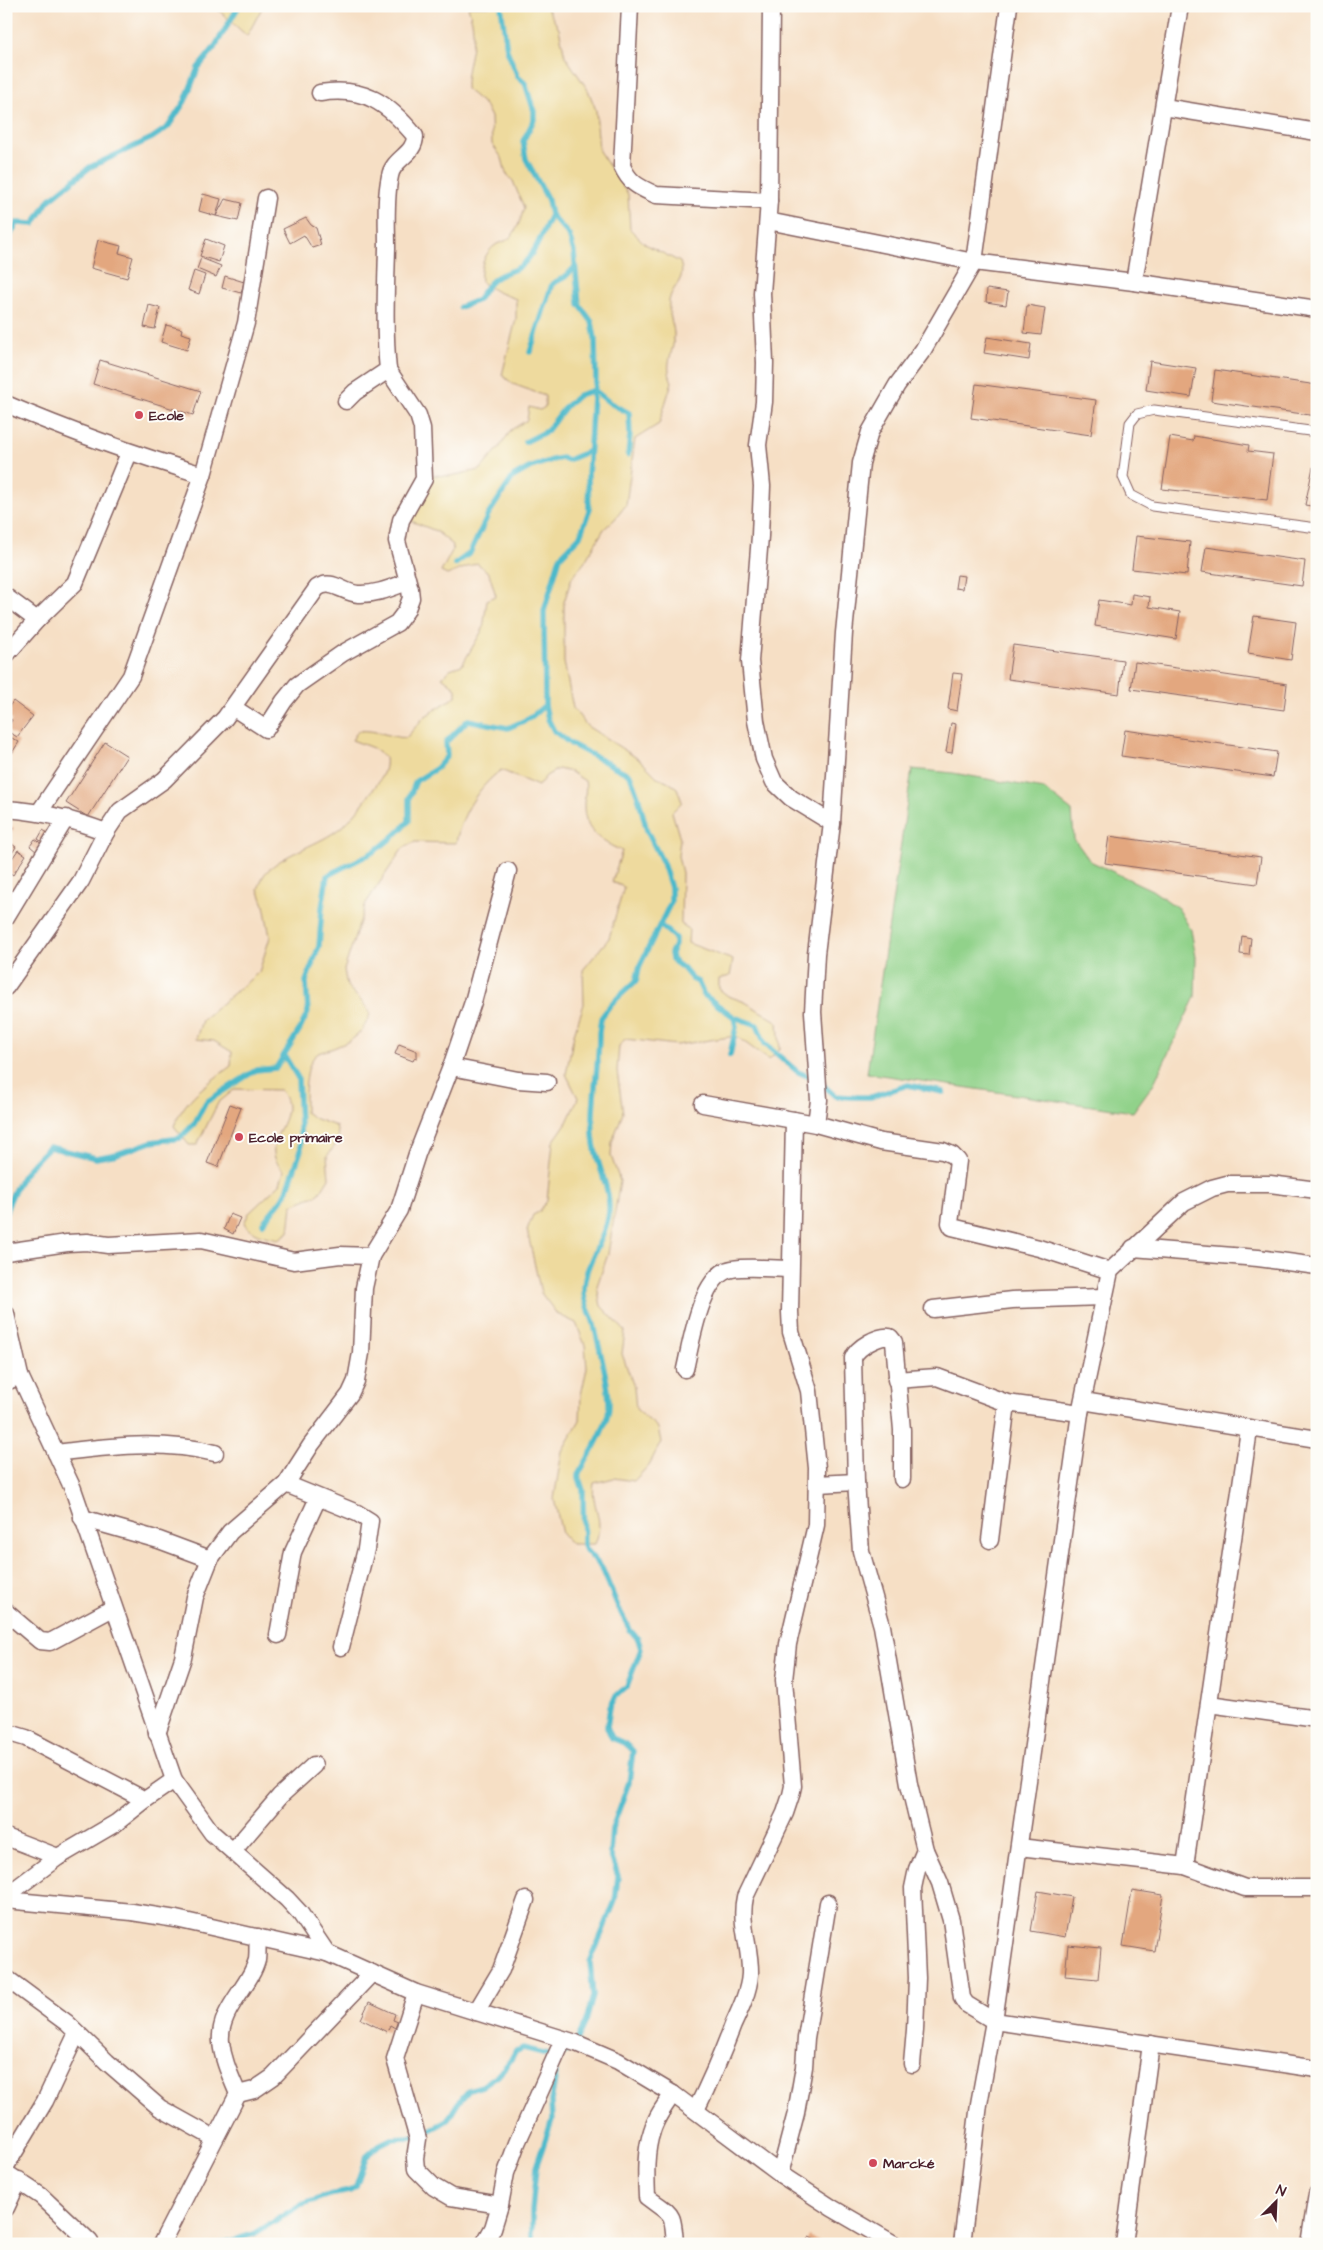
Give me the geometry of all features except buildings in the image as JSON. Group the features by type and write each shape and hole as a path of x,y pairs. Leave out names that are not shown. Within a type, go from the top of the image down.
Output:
{"street":[{"path":"630,6 622,166 627,178 639,187 656,195 769,201"},
{"path":"771,6 769,201 762,293 764,402 758,445 762,486 752,616 750,670 764,759 774,782 791,798 832,823"},
{"path":"816,1124 819,1100 813,1012 815,964 832,823 844,633 861,463 870,432 896,385 922,350 974,262 1009,6"},
{"path":"1134,282 1180,6"},
{"path":"234,708 266,729 268,728 284,700 313,672 397,623 406,611 411,598 397,541 401,520 424,479 422,428 418,415 388,370 386,268 390,175 398,161 411,150 416,136 382,102 360,92 344,90 320,93"},
{"path":"1164,107 1317,132"},
{"path":"40,812 131,676 203,476 246,323 266,198"},
{"path":"768,221 974,262 1134,282 1317,309"},
{"path":"346,401 355,392 388,370"},
{"path":"6,404 64,429 203,476"},
{"path":"6,655 37,620 75,583 129,452"},
{"path":"6,987 81,881 106,832 120,811 164,780 234,708 317,588 323,584 332,585 356,594 371,594 407,582"},
{"path":"6,597 37,620"},
{"path":"6,809 40,812 66,818 106,832"},
{"path":"6,917 66,818"},
{"path":"158,1734 183,1658 195,1597 210,1559 230,1532 286,1484 311,1445 350,1394 356,1381 361,1353 364,1288 371,1256 399,1210 416,1154 451,1067 473,1002 508,871"},
{"path":"451,1067 518,1080 547,1082"},
{"path":"703,1104 816,1124 881,1142 943,1151 952,1155 958,1161 950,1223 952,1227 1057,1253 1110,1270"},
{"path":"696,2110 712,2079 740,2009 750,1977 750,1964 742,1911 745,1897 785,1814 793,1786 784,1680 788,1644 816,1525 818,1484 809,1391 791,1332 790,1269 794,1120"},
{"path":"962,2244 981,2088 994,2021 1082,1407 1110,1270 1184,1202 1212,1188 1227,1184 1270,1184 1317,1190"},
{"path":"6,1252 67,1243 87,1242 108,1245 189,1240 215,1242 282,1260 294,1261 340,1255 371,1256"},
{"path":"1133,1248 1258,1258 1317,1266"},
{"path":"685,1369 699,1314 708,1288 716,1277 730,1269 790,1269"},
{"path":"933,1309 1012,1300 1103,1298"},
{"path":"6,1314 13,1379 56,1453 72,1489 174,1780 212,1833 288,1899 300,1913 327,1953"},
{"path":"902,1479 902,1430 894,1342 890,1337 884,1336 855,1353 853,1358 856,1482 861,1551 882,1626 909,1784 925,1850 940,1883 951,1920 962,1998 966,2004 994,2021 1317,2069"},
{"path":"896,1380 937,1377 1007,1403 1082,1407 1317,1440"},
{"path":"990,1540 1007,1403"},
{"path":"1185,1866 1249,1430"},
{"path":"56,1453 143,1444 196,1448 216,1453"},
{"path":"818,1484 856,1482"},
{"path":"286,1484 358,1513 370,1521 366,1549 341,1647"},
{"path":"278,1634 293,1552 318,1498"},
{"path":"82,1518 142,1535 210,1559"},
{"path":"6,1612 40,1641 50,1642 113,1608"},
{"path":"1209,1704 1317,1719"},
{"path":"6,1732 26,1738 145,1800"},
{"path":"233,1851 280,1796 314,1765"},
{"path":"6,1898 58,1857 116,1823 174,1780"},
{"path":"6,1837 58,1857"},
{"path":"1019,1847 1185,1866 1245,1888 1317,1888"},
{"path":"912,2064 916,2030 913,1888 917,1869 925,1850"},
{"path":"6,1898 132,1912 176,1919 258,1937 287,1946 327,1953 416,1993 576,2043 618,2060 673,2094 780,2174 832,2208 894,2244"},
{"path":"476,2012 501,1970 526,1900"},
{"path":"780,2174 796,2112 804,2067 806,2038 828,1903"},
{"path":"238,2094 226,2066 221,2041 223,2027 230,2007 257,1960 258,1937"},
{"path":"161,2244 238,2094 254,2090 273,2077 372,1973"},
{"path":"6,1978 67,2023 107,2062 160,2108 214,2138"},
{"path":"416,1993 395,2059 418,2139 415,2158 416,2169 434,2187 451,2197 500,2205"},
{"path":"6,2166 45,2101 77,2033"},
{"path":"484,2244 493,2228 500,2205 506,2173 517,2143 562,2040"},
{"path":"1124,2244 1151,2044"},
{"path":"673,2094 652,2131 648,2147 646,2184 647,2197 669,2211 674,2220 675,2244"},
{"path":"6,2208 13,2176 41,2196 90,2242"},
{"path":"1309,2244 1317,2194"}],"lane":[{"path":"1317,432 1154,410 1137,414 1130,423 1123,477 1131,495 1152,506 1317,528"}],"green space":[{"path":"912,769 953,773 1044,789 1072,811 1074,839 1090,861 1152,890 1178,908 1191,930 1196,957 1195,997 1154,1083 1133,1112 867,1073"}],"sand":[{"path":"214,6 263,6 247,36"},
{"path":"468,6 546,6 559,29 565,56 588,90 596,110 599,151 628,194 630,229 645,244 680,262 682,274 670,296 669,302 674,333 669,363 672,382 659,424 635,439 626,505 604,529 584,563 572,577 564,602 564,662 573,708 587,726 640,760 657,777 677,788 682,802 672,812 680,839 678,856 682,873 681,924 689,929 688,943 733,960 730,976 719,979 719,989 728,996 745,1002 778,1022 780,1049 769,1060 736,1036 677,1045 625,1039 619,1046 617,1071 623,1113 612,1142 611,1156 620,1181 608,1254 597,1286 601,1306 625,1331 622,1354 634,1387 636,1409 658,1428 661,1442 649,1465 634,1481 614,1478 594,1483 593,1491 599,1526 595,1544 571,1544 562,1534 554,1499 562,1451 580,1420 581,1395 587,1368 585,1345 576,1323 557,1314 541,1293 527,1230 533,1215 539,1212 547,1201 553,1142 567,1122 578,1098 566,1074 574,1034 584,1004 583,970 609,938 624,887 612,882 622,851 600,839 587,822 584,805 585,781 571,772 558,769 546,776 538,786 501,770 485,785 472,802 462,822 456,843 415,842 403,848 366,903 344,970 347,986 364,1004 370,1014 360,1033 345,1043 317,1054 309,1066 306,1082 305,1112 316,1119 336,1126 339,1140 327,1156 329,1178 319,1194 292,1205 289,1232 279,1239 264,1236 255,1233 244,1223 249,1213 280,1184 284,1171 277,1163 274,1149 287,1108 280,1090 235,1089 218,1103 197,1145 189,1145 174,1126 184,1107 191,1099 231,1066 232,1052 214,1041 196,1039 202,1020 259,972 270,937 264,905 258,889 263,877 271,868 288,856 328,836 346,823 356,813 378,783 384,771 385,757 373,748 352,740 358,731 370,731 406,738 424,717 456,696 456,688 442,677 450,669 462,665 483,629 487,600 496,596 489,573 477,563 447,575 441,572 452,551 453,545 436,531 411,521 408,511 421,488 433,475 450,476 480,470 499,448 511,430 527,420 529,407 540,410 545,407 545,396 513,384 502,375 516,319 516,299 497,292 481,282 482,266 486,255 493,247 507,240 514,233 524,208 513,181 506,173 502,158 492,144 491,117 485,105 466,89 473,37"}],"waterway":[{"path":"6,243 17,223 34,224 48,201 90,167 152,138 168,127 185,101 198,68 214,48 239,6"},
{"path":"501,6 507,50 518,77 525,83 534,111 534,120 523,141 526,159 548,200 551,215 569,235 574,252 579,304 592,322 595,338 596,381 593,396 588,476 589,511 580,536 560,557 544,611 545,705 548,719 554,731 571,744 630,775 638,796 647,831 663,863 671,888 671,902 640,965 636,981 611,1004 601,1018 599,1033 593,1135 596,1154 609,1200 609,1209 605,1230 587,1270 584,1297 594,1324 602,1357 609,1406 603,1430 578,1475 583,1490 584,1548 602,1568 619,1609 630,1630 638,1639 641,1649 627,1686 616,1696 610,1707 607,1727 612,1738 624,1743 633,1751 629,1782 612,1829 610,1853 618,1876 615,1901 590,1962 593,1996 586,2021 576,2043 561,2056"},
{"path":"460,307 478,300 490,282 514,270 527,260 551,215"},
{"path":"530,352 552,284 565,277 576,266"},
{"path":"525,442 547,431 566,406 579,395 594,390 610,403 629,413 628,455"},
{"path":"455,564 470,553 488,515 513,477 529,468 552,460 562,458 568,460 589,451"},
{"path":"6,1211 14,1191 23,1176 49,1147 96,1158 117,1154 151,1142 180,1138 194,1124 206,1102 256,1070 276,1068 308,1012 306,981 319,946 327,876 378,849 409,821 409,798 416,781 437,768 447,756 446,742 468,720 508,728 530,718 545,705"},
{"path":"660,925 675,938 675,945 671,953 672,960 683,968 692,979 698,982 704,995 734,1017 736,1027 730,1055"},
{"path":"734,1017 757,1025 765,1044 798,1072 815,1079"},
{"path":"263,1223 286,1194 301,1150 298,1078 284,1055"},
{"path":"822,1084 835,1096 871,1097 908,1085 943,1092"},
{"path":"220,2244 254,2234 301,2205 329,2195 351,2191 356,2186 366,2157 379,2145 391,2139 408,2138 424,2133 447,2121 469,2090 482,2086 498,2075 515,2052 523,2048 555,2056"},
{"path":"532,2244 532,2211 536,2167 552,2120 551,2101 556,2074"}],"place":[{"name":"Ecole","path":"139,415"},
{"name":"Ecole primaire","path":"239,1137"},
{"name":"Marcké","path":"873,2163"}]}
